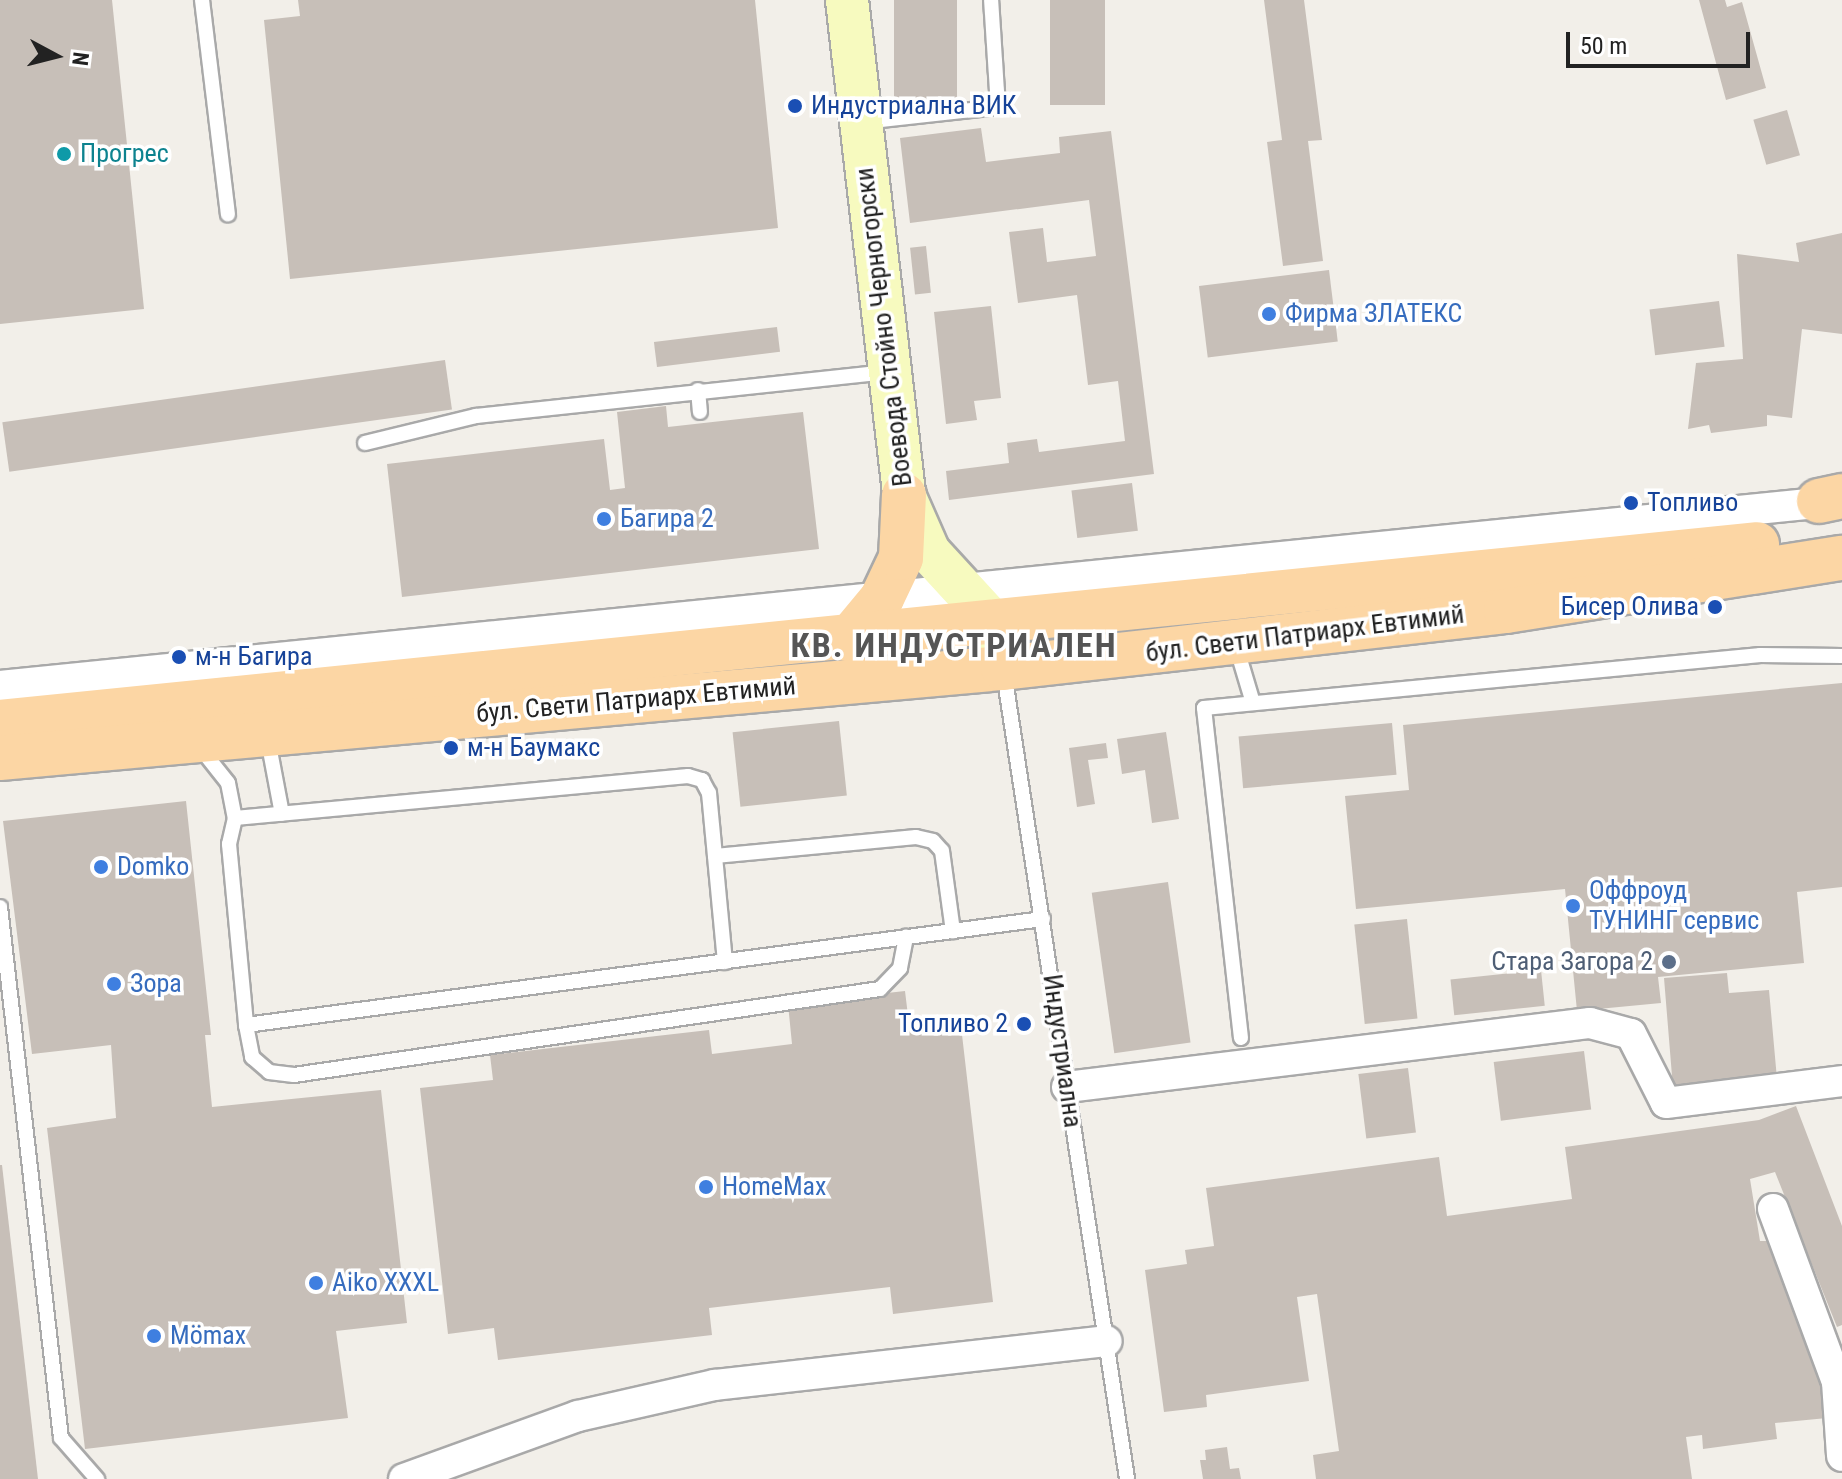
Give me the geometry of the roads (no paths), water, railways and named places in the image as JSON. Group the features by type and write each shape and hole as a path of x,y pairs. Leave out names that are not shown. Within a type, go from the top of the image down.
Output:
{"main road":[{"path":"848,639 882,598 901,558 904,495"},
{"name":"бул. Свети Патриарх Евтимий","path":"0,722 1536,569 1836,530"},
{"name":"бул. Свети Патриарх Евтимий","path":"0,758 1003,668 1506,611 1836,530"}],"street":[{"name":"Воевода Стойно Черногорски","path":"847,0 904,495 929,552 966,588 995,624"},
{"path":"0,686 966,588 1836,530"},
{"name":"Индустриална","path":"995,624 1003,668"},
{"path":"1067,1087 1590,1023 1631,1034 1666,1103 1842,1081"},
{"path":"1773,1209 1837,1382 1842,1456"},
{"path":"404,1479 578,1416 715,1385 1107,1341"}],"lane":[{"path":"202,0 228,214"},
{"path":"860,123 998,107 991,0"},
{"path":"365,443 476,416 889,371"},
{"path":"698,390 700,412"},
{"path":"1235,642 1253,703"},
{"path":"1241,1038 1204,708 1760,655 1842,656"},
{"name":"Индустриална","path":"1003,668 1127,1479"},
{"path":"266,732 282,814"},
{"path":"193,739 228,783 235,818 229,844 246,1025 252,1057 269,1072 294,1075 880,989 900,968 906,937"},
{"path":"235,818 688,776 702,780 709,793 725,962"},
{"path":"715,856 916,837 933,841 942,851 953,931"},
{"path":"0,907 61,1438 97,1479"},
{"path":"246,1025 1043,919"}],"place":[{"name":"Индустриална ВИК","path":"795,106"},
{"name":"Прогрес","path":"64,154"},
{"name":"Фирма ЗЛАТЕКС","path":"1269,314"},
{"name":"Топливо","path":"1631,503"},
{"name":"Багира 2","path":"604,519"},
{"name":"Бисер Олива","path":"1715,607"},
{"name":"м-н Багира","path":"179,657"},
{"name":"м-н Баумакс","path":"451,748"},
{"name":"Domko","path":"101,867"},
{"name":"Оффроуд ТУНИНГ сервис","path":"1573,906"},
{"name":"Стара Загора 2","path":"1669,962"},
{"name":"Зора","path":"114,984"},
{"name":"Топливо 2","path":"1024,1024"},
{"name":"HomeMax","path":"706,1187"},
{"name":"Aiko XXXL","path":"316,1283"},
{"name":"Mömax","path":"154,1336"}],"district":[{"name":"КВ. ИНДУСТРИАЛЕН","path":"954,646"}]}
